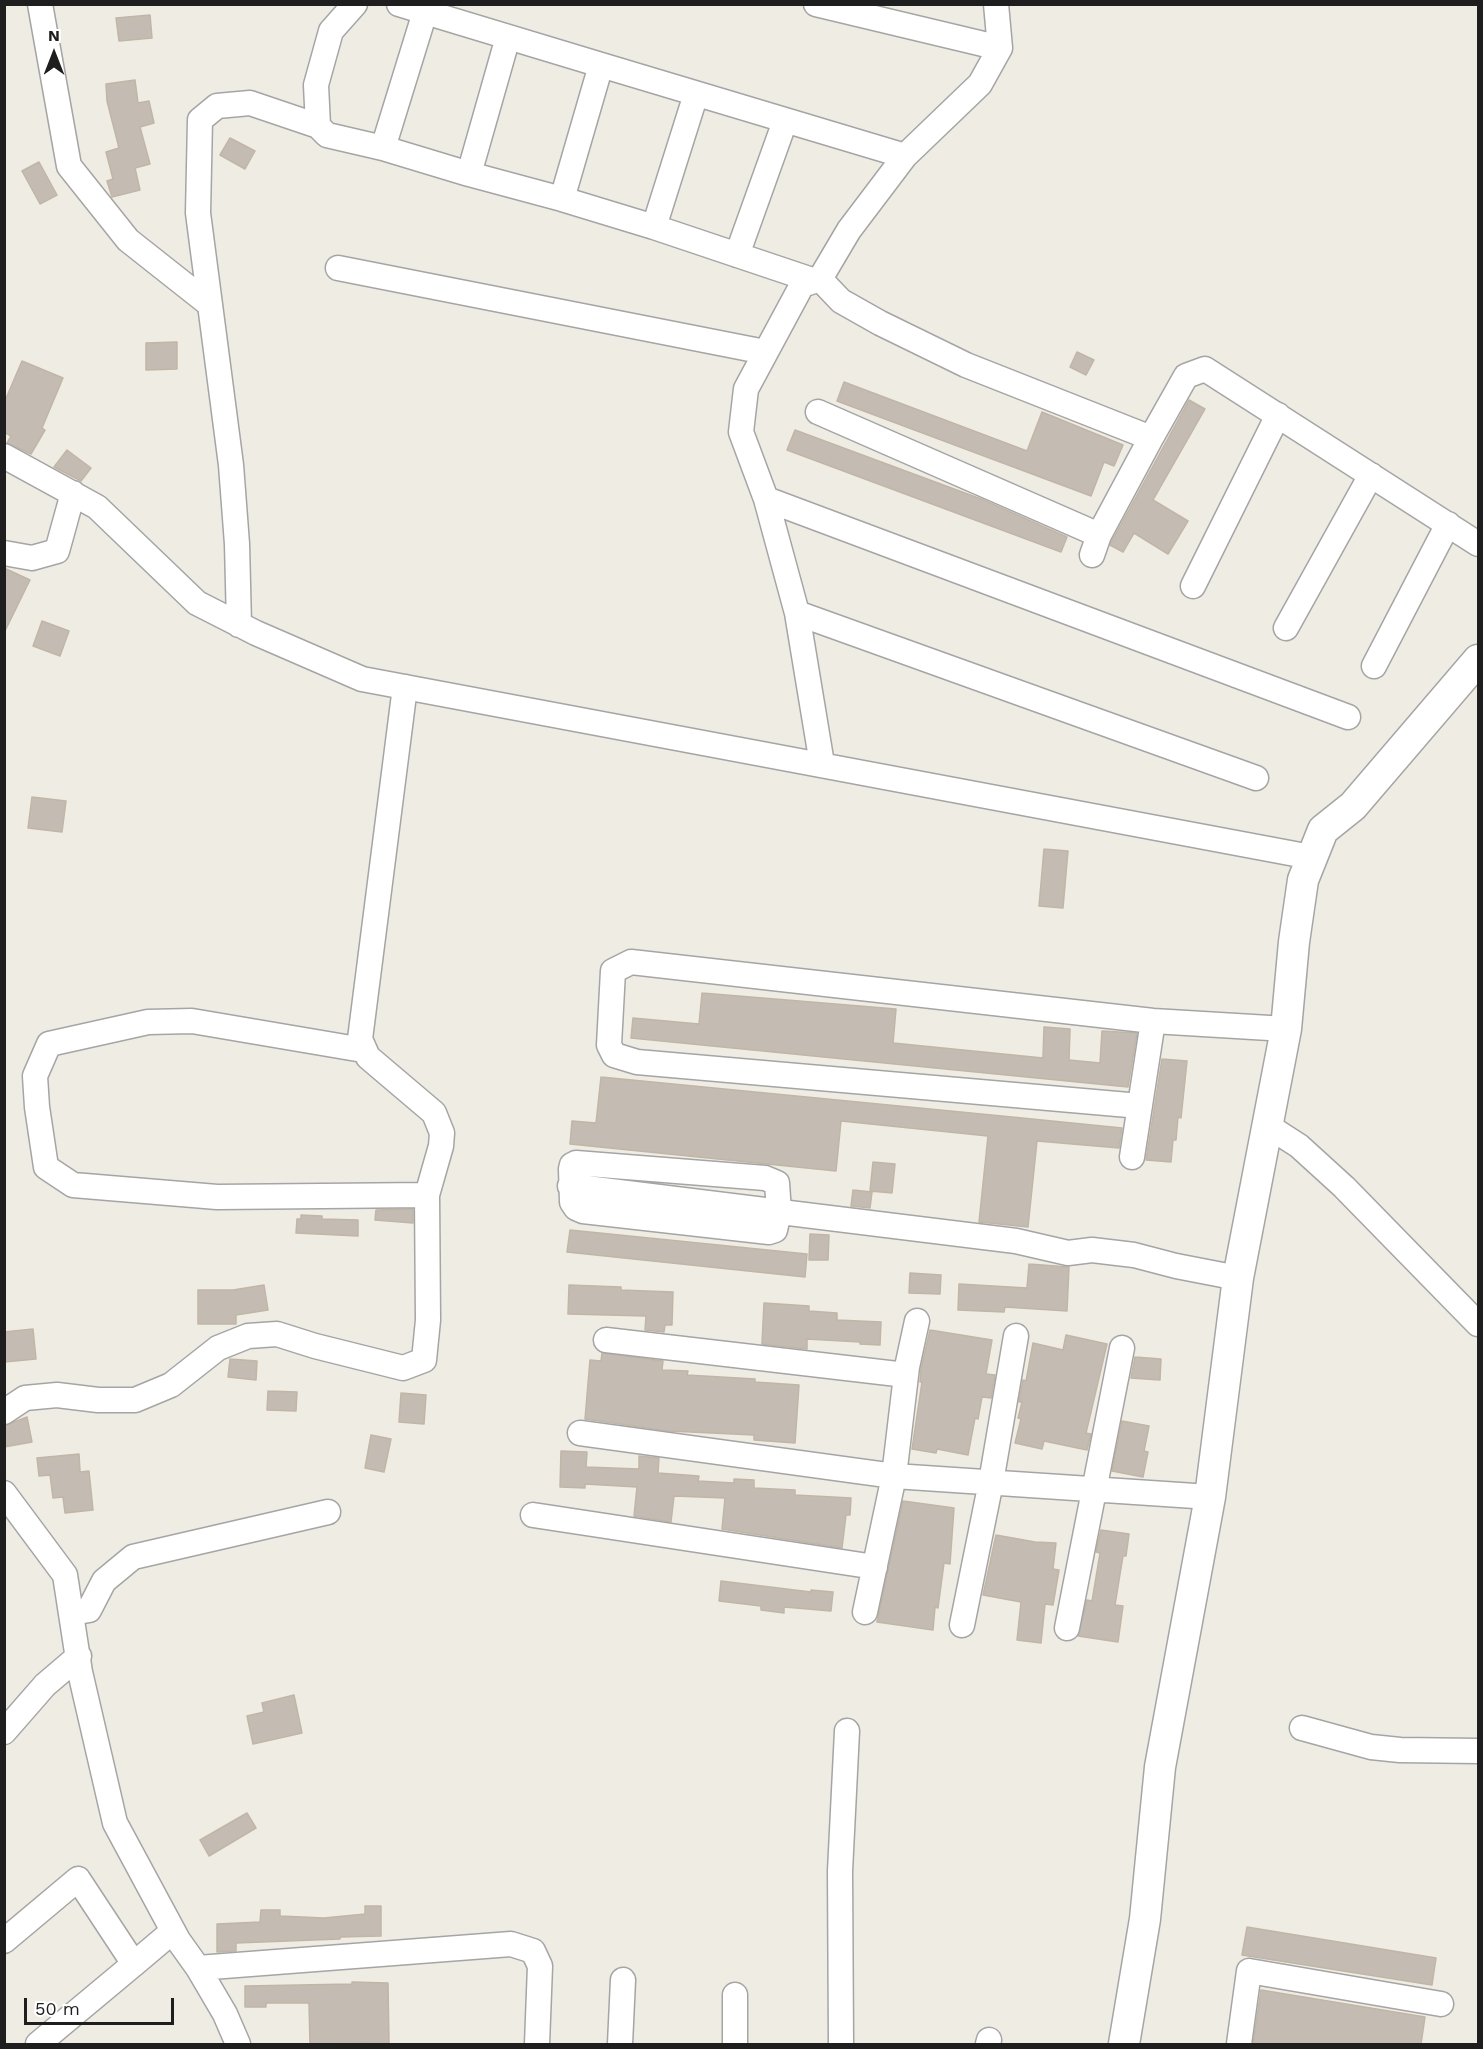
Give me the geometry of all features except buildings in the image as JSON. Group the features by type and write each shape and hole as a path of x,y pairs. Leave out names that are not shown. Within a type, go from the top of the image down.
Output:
{"street":[{"path":"40,4 69,166 128,240 209,304"},
{"path":"318,126 316,85 331,31 355,4"},
{"path":"399,4 905,156"},
{"path":"816,4 1000,48"},
{"path":"822,764 797,613 766,499 741,432 746,389 802,285 816,280 849,230 905,156 980,84 1000,48 996,4"},
{"path":"383,148 426,12"},
{"path":"469,174 508,37"},
{"path":"562,199 601,64"},
{"path":"654,227 696,94"},
{"path":"239,625 237,544 231,465 198,213 200,120 218,106 250,103 318,126 327,135 383,148 562,199 816,280 842,301 880,323 966,365 1151,438"},
{"path":"737,255 785,121"},
{"path":"338,268 765,352"},
{"path":"818,412 1096,545 1186,376 1205,369 1479,544"},
{"path":"1193,586 1278,415"},
{"path":"4,456 97,507 197,603 239,625 362,679 1311,857"},
{"path":"1286,628 1371,475"},
{"path":"4,553 32,558 57,551 73,494"},
{"path":"766,499 1348,717"},
{"path":"1374,666 1448,524"},
{"path":"797,613 1256,778"},
{"path":"1125,2044 1145,1919 1160,1767 1210,1497 1238,1278 1286,1029 1294,942 1303,880 1323,830 1353,806 1479,660"},
{"path":"4,1412 25,1398 57,1395 98,1400 135,1400 171,1385 218,1348 248,1336 277,1334 404,1368 424,1360 429,1320 427,1194 441,1146 440,1124 435,1113 368,1057 360,1039 405,687"},
{"path":"1140,1106 638,1062 614,1055 609,1045 613,970 631,962 1153,1021 1286,1029"},
{"path":"363,1050 192,1021 148,1022 49,1044 35,1076 46,1167 73,1185 218,1197 427,1194"},
{"path":"1132,1157 1153,1021"},
{"path":"1268,1125 1299,1146 1344,1187 1479,1324"},
{"path":"570,1186 1016,1241 1068,1252 1092,1250 1134,1255 1238,1278"},
{"path":"865,1612 894,1476 906,1375 917,1321"},
{"path":"962,1625 991,1482 1016,1336"},
{"path":"606,1340 906,1375"},
{"path":"1067,1628 1122,1348"},
{"path":"580,1433 894,1476 1210,1497"},
{"path":"4,1493 65,1575 80,1672 115,1823 173,1931 225,2014 238,2044"},
{"path":"72,1613 89,1610 104,1581 133,1557 328,1512"},
{"path":"533,1515 875,1567"},
{"path":"4,1732 45,1684 79,1656"},
{"path":"1302,1728 1371,1747 1400,1750 1479,1751"},
{"path":"841,2044 840,1871 847,1731"},
{"path":"4,1941 78,1879 134,1964"},
{"path":"38,2044 173,1931"},
{"path":"198,1968 511,1944 533,1951 540,1966 537,2044"},
{"path":"1239,2044 1249,1971 1441,2004"},
{"path":"620,2044 623,1980"},
{"path":"735,1995 735,2044"}]}
